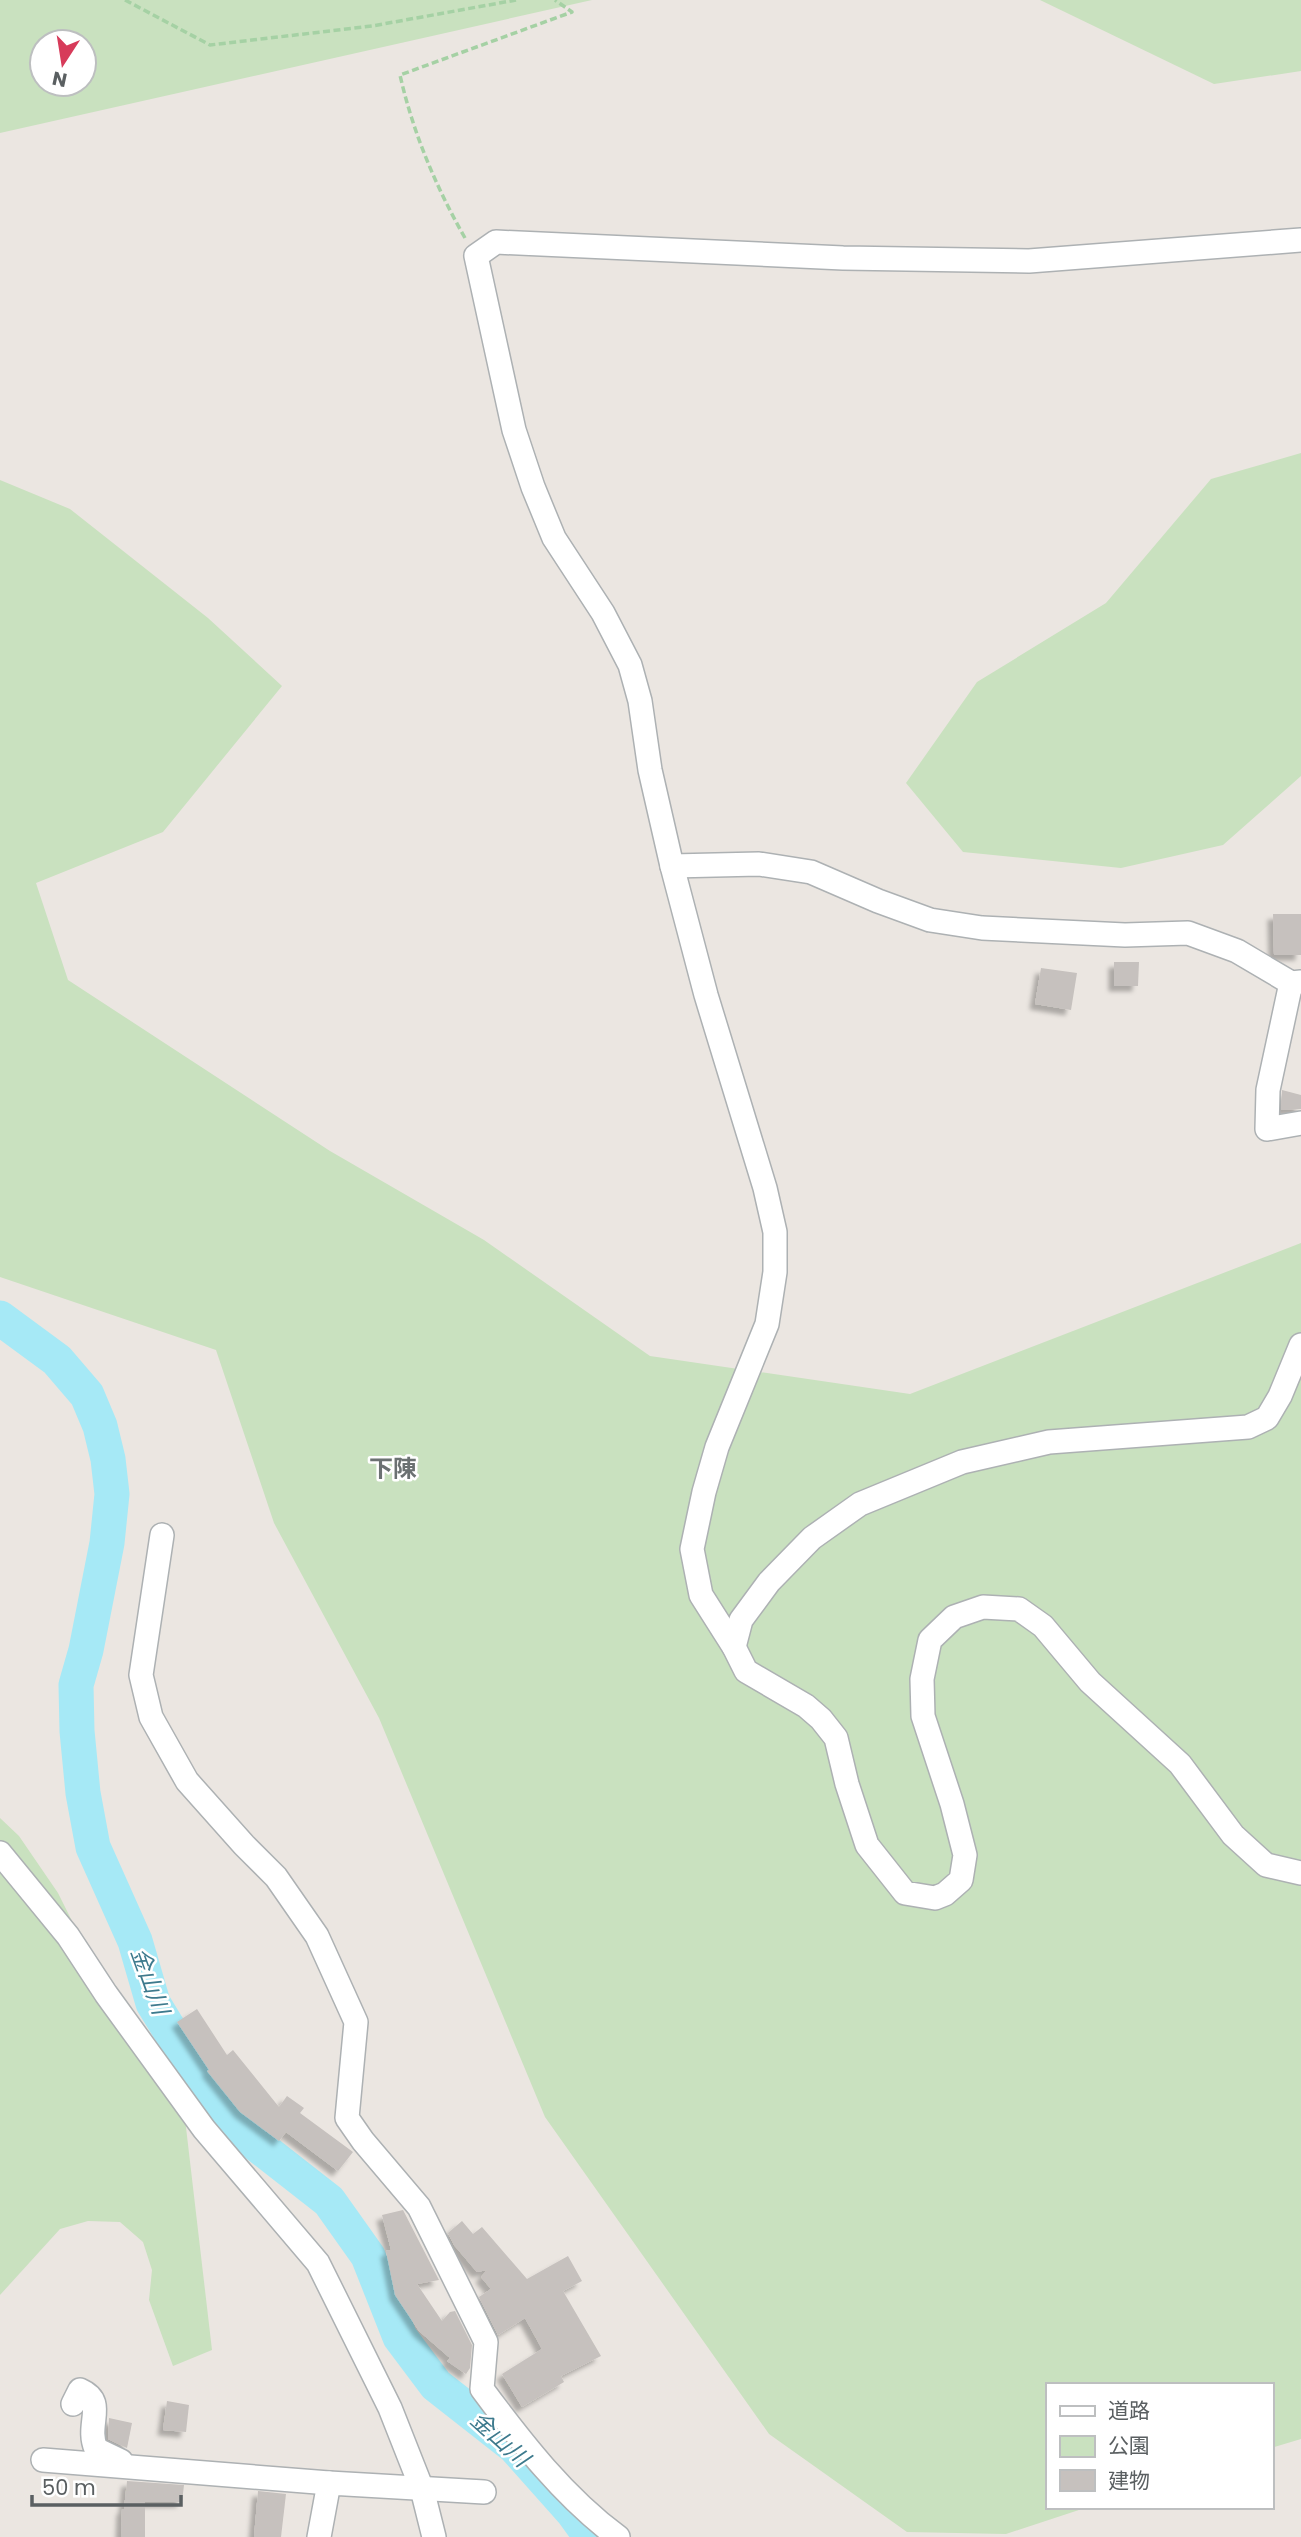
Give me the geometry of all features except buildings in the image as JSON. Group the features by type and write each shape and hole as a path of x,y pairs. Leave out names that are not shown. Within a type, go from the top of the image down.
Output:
{"street":[{"path":"1301,240 1029,261 843,258 496,242 476,256 514,430 533,487 554,538 603,613 630,664 640,701 650,770 672,866 706,995 765,1188 775,1232 775,1272 767,1324 717,1447 692,1549 701,1595 746,1671 806,1706 836,1738 847,1784 867,1846 905,1893 935,1898 945,1894 961,1880 965,1855 952,1804 923,1716 922,1679 930,1640 954,1617 982,1607 1018,1609 1043,1626 1090,1682 1180,1764 1233,1835 1266,1864 1301,1873"},
{"path":"672,866 759,864 811,872 930,920 982,928 1125,935 1188,933 1237,951 1296,982 1268,1090 1267,1129 1301,1123"},
{"path":"734,1647 741,1620 769,1582 812,1538 860,1504 962,1462 1049,1442 1248,1427 1267,1418 1280,1396 1301,1345"},
{"path":"162,1535 141,1675 151,1717 187,1781 276,1877 317,1936 356,2022 347,2118 419,2207 486,2342 482,2389 524,2446 591,2517 618,2537"},
{"path":"0,1853 68,1936 106,1994 204,2129 318,2263 390,2408 422,2489 434,2537"},
{"path":"74,2404 80,2390 90,2394 95,2403 91,2438 96,2449 133,2467"},
{"path":"43,2460 329,2483 484,2492"},
{"path":"319,2537 329,2483"}],"path":[{"path":"125,0 210,45 372,26 516,0"},
{"path":"476,256 443,199 407,109 400,75 572,12 555,0"}],"green space":[{"path":"0,0 592,0 0,133"},
{"path":"1040,0 1301,0 1301,71 1214,84"},
{"path":"1301,453 1301,776 1223,845 1121,868 963,852 906,783 977,682 1106,603 1211,479"},
{"path":"0,480 70,509 208,618 282,686 163,832 36,883 68,980 330,1151 484,1240 650,1356 910,1394 1301,1243 1301,2439 1273,2447 1273,2383 1046,2383 1046,2509 1082,2509 1006,2534 907,2532 769,2434 545,2117 379,1718 274,1523 216,1350 0,1277"},
{"path":"0,1818 19,1836 58,1893 87,1951 180,2076 212,2350 173,2366 149,2300 152,2270 143,2242 120,2222 88,2221 60,2229 0,2295"}],"waterway":[{"name":"金山川","path":"0,1318 57,1360 87,1395 100,1426 108,1459 112,1494 107,1543 86,1650 76,1685 77,1731 83,1793 93,1847 135,1941 153,2003 191,2065 251,2140 329,2201 368,2256 400,2337 436,2385 515,2447 572,2511 591,2537"}],"district":[{"name":"下陳","path":"393,1469"}]}
